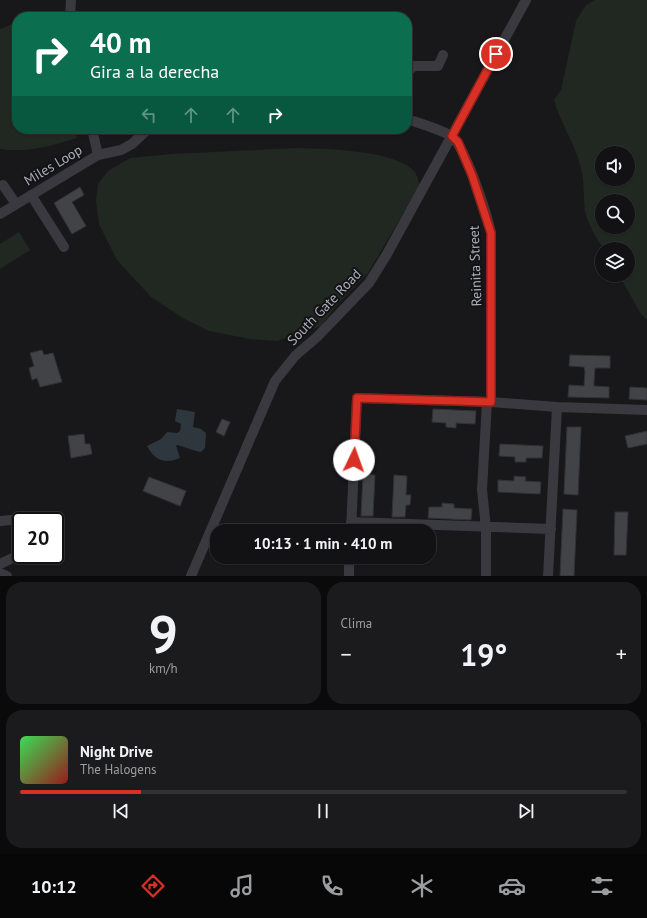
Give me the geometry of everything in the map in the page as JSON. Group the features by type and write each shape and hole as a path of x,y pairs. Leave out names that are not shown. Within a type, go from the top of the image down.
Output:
{"street":[{"path":"70,12 71,0"},
{"name":"South Gate Road","path":"191,576 275,381 295,356 317,337 369,283 387,254 526,0"},
{"path":"412,69 438,66 443,54"},
{"path":"412,121 452,136"},
{"name":"Miles Loop","path":"0,214 98,155 93,134"},
{"path":"98,155 120,150 132,144 143,134"},
{"name":"Reinita Street","path":"452,136 458,142 472,175 491,233 489,402 482,490 486,528 486,576"},
{"path":"3,185 16,204"},
{"path":"31,195 64,247"},
{"path":"351,524 357,398 489,402 557,407 647,410"},
{"path":"548,576 557,407"},
{"path":"0,521 12,520"},
{"path":"436,527 551,529"},
{"path":"0,564 12,558"},
{"path":"349,564 349,576"},
{"path":"0,573 7,576"}],"shaded area":[{"path":"595,0 647,0 647,320 641,314 623,282 635,282 635,242 599,242 595,236 585,211 582,171 578,157 554,100 561,90 576,21 586,5"},
{"path":"12,24 12,134 76,134 77,138 48,146 29,149 0,149 0,29"},
{"path":"298,148 342,150 392,159 404,164 414,171 420,185 368,273 336,306 321,326 277,341 250,339 209,331 183,318 151,297 117,260 99,224 96,202 98,184 108,171 130,158 172,154"},
{"path":"19,232 30,250 0,269 0,244"},
{"path":"177,409 195,412 193,427 201,429 206,433 205,448 201,452 176,445 180,458 170,461 161,460 153,455 147,446 161,439 167,432 177,433 180,431 181,424 175,421"}],"building":[{"path":"80,187 84,195 72,202 86,226 72,234 54,203"},
{"path":"42,350 44,355 53,353 62,382 40,387 37,378 32,380 29,368 34,366 30,353"},
{"path":"570,355 610,356 610,368 595,368 594,381 594,386 609,387 609,398 568,397 569,385 584,386 585,372 584,367 569,366"},
{"path":"630,387 647,388 647,400 629,399"},
{"path":"433,409 476,411 475,424 456,423 456,428 446,427 446,423 432,422"},
{"path":"222,419 230,422 224,436 216,432"},
{"path":"567,427 581,427 578,495 564,494"},
{"path":"647,431 647,444 628,448 625,436"},
{"path":"84,434 85,444 90,444 92,454 71,458 68,436"},
{"path":"500,444 543,446 542,458 526,458 526,462 515,462 515,457 499,456"},
{"path":"363,474 375,475 373,516 361,516"},
{"path":"394,475 407,476 406,495 411,495 410,505 406,505 405,517 392,517"},
{"path":"514,476 526,477 525,481 541,482 540,494 498,492 498,480 514,481"},
{"path":"149,477 186,491 180,506 143,491"},
{"path":"442,503 454,504 454,508 472,509 471,520 428,518 429,507 442,507"},
{"path":"563,509 577,510 574,576 560,576"},
{"path":"615,512 628,512 626,555 614,555"}],"route":[{"path":"354,460 357,398 491,402 491,233 472,175 458,142 452,136 496,54"}]}
